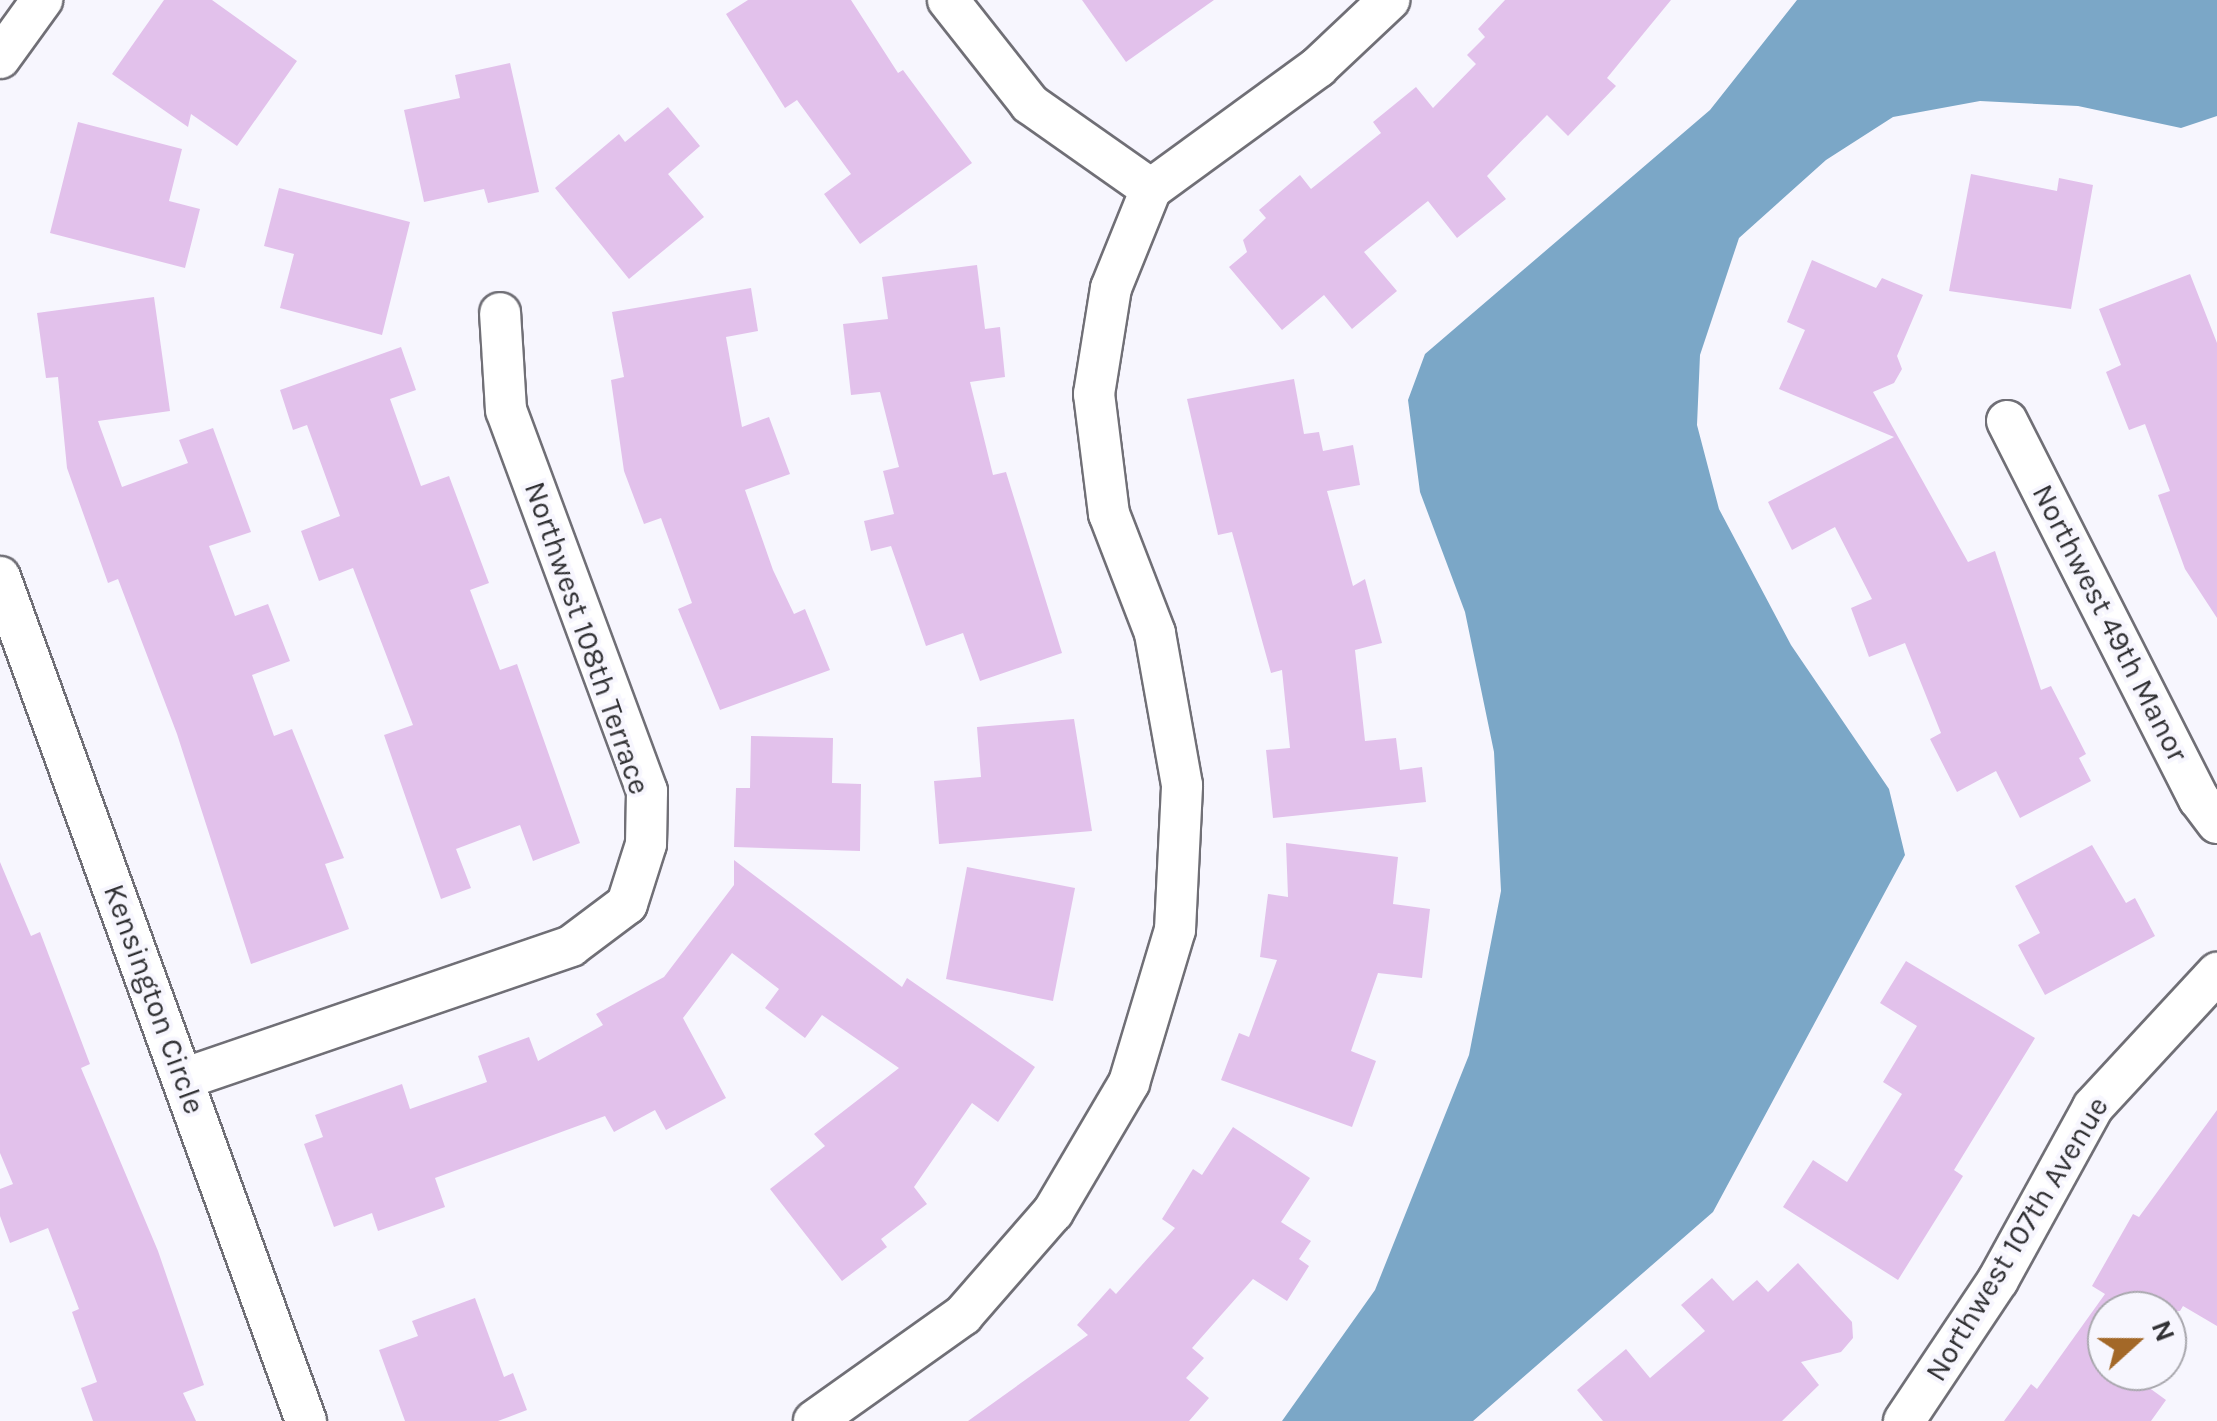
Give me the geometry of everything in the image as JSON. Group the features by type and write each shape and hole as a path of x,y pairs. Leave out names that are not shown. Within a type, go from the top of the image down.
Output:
{"street":[{"path":"0,58 42,0"},
{"path":"948,0 1030,104 1151,189"},
{"path":"814,1421 963,1315 1053,1212 1129,1083 1174,930 1182,785 1155,633 1109,514 1094,394 1111,288 1151,189 1318,67 1389,0"},
{"name":"Northwest 108th Terrace","path":"184,1079 571,946 627,904 646,844 647,791 506,410 500,313"},
{"name":"Northwest 49th Manor","path":"2007,421 2199,798 2217,822"},
{"name":"Kensington Circle","path":"0,578 306,1421"},
{"name":"Northwest 107th Avenue","path":"1904,1421 1998,1280 2093,1107 2217,973"}],"water":[{"path":"1797,0 2217,0 2217,116 2181,128 2078,106 1980,101 1893,117 1826,160 1739,238 1700,355 1697,425 1719,509 1791,645 1889,789 1905,855 1713,1212 1473,1421 1282,1421 1375,1290 1469,1055 1501,891 1494,752 1465,612 1420,492 1408,400 1425,354 1710,110"}],"building":[{"path":"164,0 212,0 297,61 237,146 191,114 188,127 112,74"},
{"path":"748,0 851,0 898,73 903,70 972,163 860,244 824,194 851,174 797,100 785,108 726,14"},
{"path":"1082,0 1214,0 1126,62"},
{"path":"1505,0 1671,0 1607,78 1616,86 1568,136 1547,115 1487,176 1506,199 1457,238 1428,201 1364,252 1397,291 1352,329 1324,295 1282,330 1229,267 1247,252 1243,240 1266,218 1259,210 1300,175 1311,189 1381,133 1373,122 1416,87 1433,108 1476,64 1467,55 1485,37 1478,29"},
{"path":"510,63 539,192 488,203 484,189 424,202 404,110 460,98 455,75"},
{"path":"668,107 700,146 668,174 704,217 629,279 555,188 619,134 625,142"},
{"path":"78,122 182,149 169,201 200,209 185,268 50,233"},
{"path":"1971,174 2057,191 2059,178 2093,185 2071,309 1949,291"},
{"path":"279,188 410,222 382,335 280,308 294,254 264,246"},
{"path":"1812,260 1876,288 1882,278 1923,295 1897,356 1902,369 1894,383 1873,392 1968,562 1995,551 2041,690 2051,686 2086,754 2079,758 2091,781 2020,818 1996,771 1957,792 1930,739 1941,733 1905,643 1869,657 1851,608 1872,599 1835,527 1792,550 1768,502 1894,437 1779,389 1805,330 1787,322"},
{"path":"977,265 985,329 1000,327 1005,377 970,382 993,475 1006,472 1062,653 980,681 963,633 926,646 891,546 871,551 864,521 894,514 883,471 899,467 880,392 851,395 843,324 888,319 882,277"},
{"path":"2190,274 2217,343 2217,618 2185,569 2158,495 2170,491 2145,424 2129,430 2106,372 2121,365 2099,309"},
{"path":"751,288 758,331 726,337 742,427 769,417 790,474 745,490 773,570 794,614 805,609 830,670 720,710 678,609 692,603 661,518 644,524 624,471 611,380 624,377 612,312"},
{"path":"154,297 170,411 98,421 122,487 188,463 179,440 213,428 251,532 209,546 235,616 268,604 290,661 252,675 274,736 292,729 344,858 325,864 349,929 251,964 177,734 118,579 108,583 67,468 58,377 46,378 37,313"},
{"path":"401,347 416,390 390,399 421,486 449,476 489,583 470,590 500,670 517,664 580,843 533,861 520,825 456,849 471,888 441,899 384,735 413,725 353,568 319,581 301,531 340,516 307,425 293,430 280,390"},
{"path":"1294,379 1304,434 1319,432 1323,451 1353,445 1360,485 1327,491 1353,586 1365,579 1382,643 1355,650 1365,741 1396,738 1400,770 1422,767 1426,802 1273,818 1266,750 1290,748 1282,670 1271,673 1232,532 1218,535 1187,399"},
{"path":"1074,719 1092,831 939,844 934,781 981,777 977,727"},
{"path":"751,736 833,738 832,783 861,784 860,851 734,847 736,788 750,788"},
{"path":"1286,843 1398,857 1393,904 1430,909 1422,978 1378,973 1351,1051 1376,1061 1352,1127 1221,1080 1239,1033 1249,1037 1277,960 1260,957 1268,894 1288,897"},
{"path":"2092,845 2126,903 2135,898 2155,936 2045,995 2018,945 2040,933 2015,886"},
{"path":"734,860 902,987 907,978 1035,1067 998,1122 972,1103 914,1187 927,1204 881,1239 887,1247 842,1281 770,1189 825,1146 814,1134 899,1068 822,1015 805,1038 765,1008 779,989 732,953 683,1018 726,1098 666,1130 655,1110 614,1132 605,1116 435,1178 445,1207 378,1231 372,1213 334,1227 304,1144 323,1137 315,1115 402,1084 410,1109 487,1082 478,1056 529,1037 538,1061 603,1025 596,1014 664,977 734,885"},
{"path":"0,862 31,936 40,932 90,1064 81,1068 158,1251 204,1385 183,1393 196,1421 93,1421 81,1388 97,1382 72,1312 79,1309 48,1228 10,1243 0,1216 0,1189 13,1184 0,1153"},
{"path":"967,867 1075,888 1053,1001 946,979"},
{"path":"1906,961 2035,1038 1954,1170 1963,1176 1898,1280 1783,1207 1813,1160 1847,1182 1902,1094 1883,1082 1917,1026 1880,1003"},
{"path":"2217,1110 2217,1326 2187,1308 2187,1291 2100,1291 2092,1286 2133,1214 2139,1217"},
{"path":"1233,1127 1310,1178 1281,1222 1311,1241 1299,1259 1309,1266 1287,1301 1253,1279 1192,1348 1204,1358 1186,1378 1209,1398 1189,1421 968,1421 1088,1335 1077,1325 1110,1288 1116,1294 1175,1228 1162,1219 1193,1169 1202,1175"},
{"path":"1798,1263 1852,1322 1853,1338 1841,1352 1801,1362 1819,1385 1782,1421 1603,1421 1577,1390 1626,1349 1650,1378 1705,1331 1681,1305 1712,1278 1733,1301 1757,1280 1768,1292"},
{"path":"475,1298 504,1377 513,1373 527,1410 498,1421 405,1421 379,1350 418,1336 412,1321"},
{"path":"2087,1319 2087,1391 2154,1391 2166,1400 2151,1421 2004,1421 2031,1384 2037,1389"}]}
